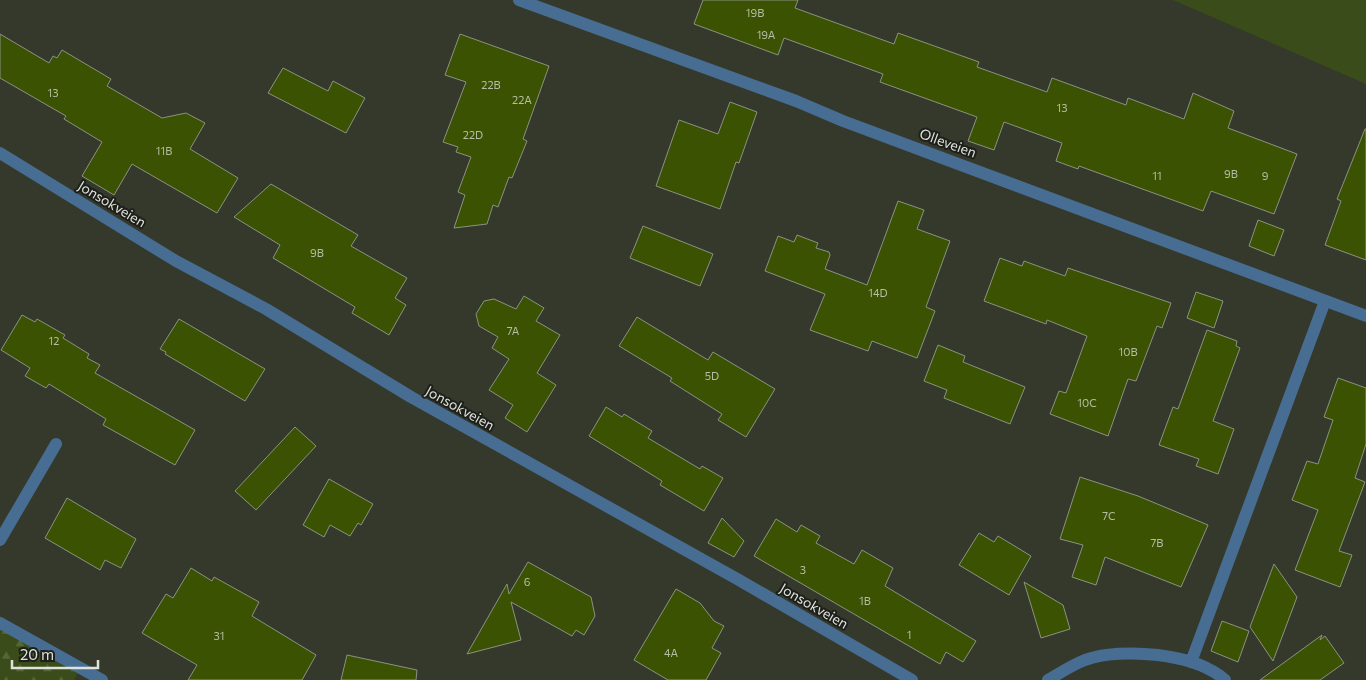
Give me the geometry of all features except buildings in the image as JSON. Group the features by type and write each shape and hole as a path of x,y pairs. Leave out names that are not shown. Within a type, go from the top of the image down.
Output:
{"street":[{"name":"Olleveien","path":"520,0 796,101 843,121 991,174 1366,316"},
{"name":"Jonsokveien","path":"0,153 176,261 266,309 411,397 739,580 912,680"},
{"path":"1191,662 1325,301"},
{"path":"0,540 56,444"},
{"path":"0,623 102,680"},
{"path":"1048,680 1087,660 1126,654 1164,656 1191,662 1225,680"}],"green space":[{"path":"1173,0 1366,0 1366,84"},
{"path":"0,616 82,666 74,680 0,680"}]}
